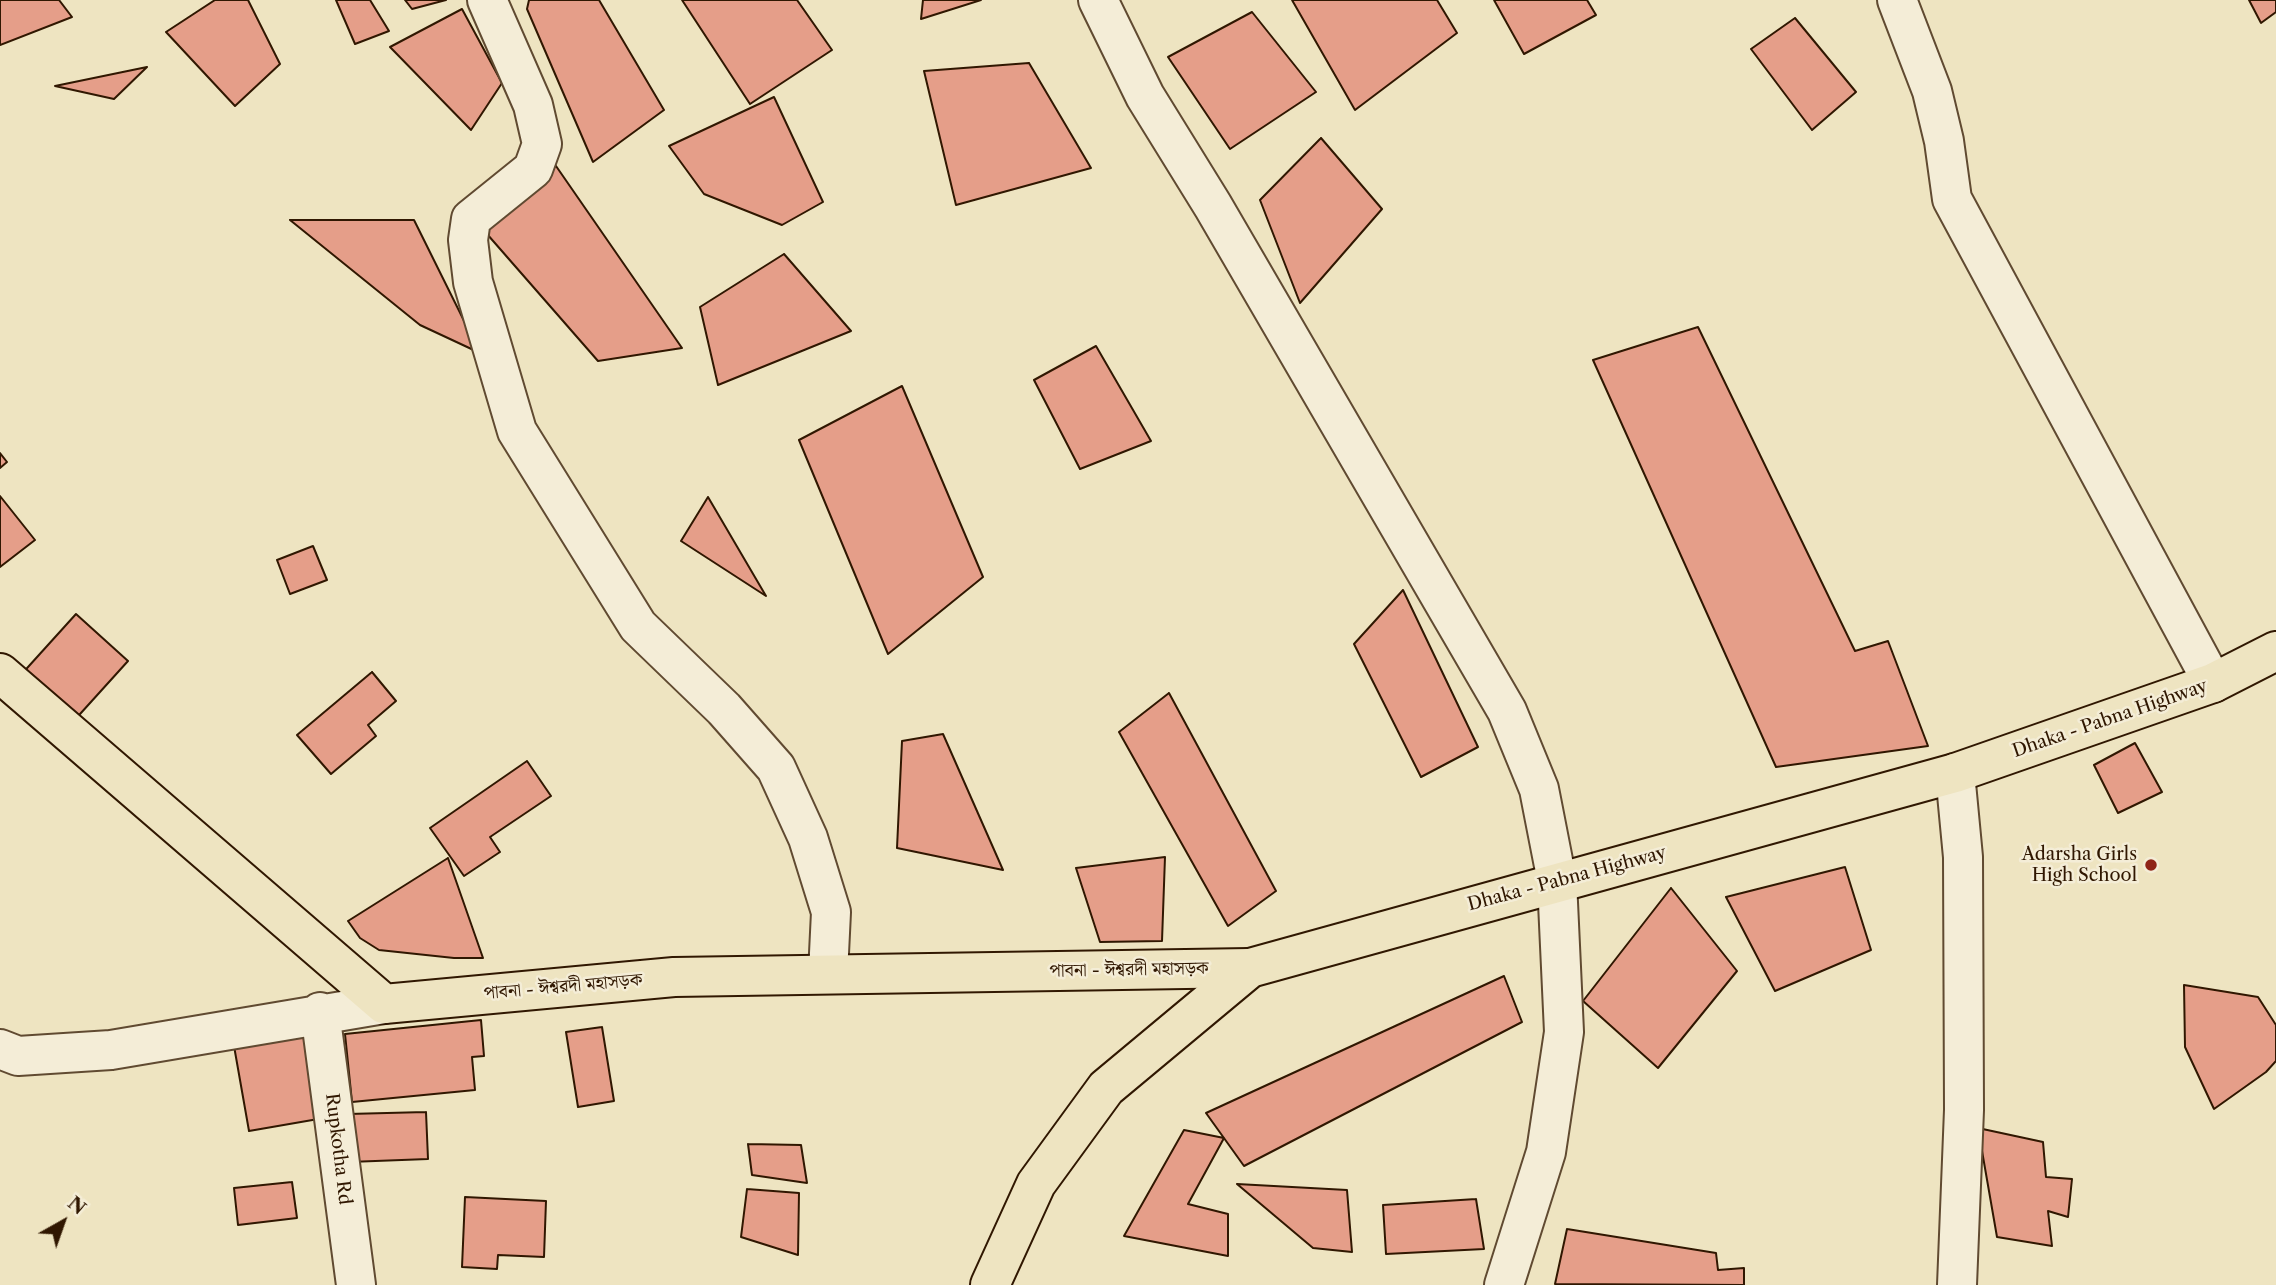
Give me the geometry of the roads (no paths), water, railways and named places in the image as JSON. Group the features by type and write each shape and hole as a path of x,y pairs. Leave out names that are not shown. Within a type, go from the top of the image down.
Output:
{"main road":[{"name":"Dhaka - Pabna Highway","path":"990,1285 1036,1184 1106,1088 1250,968 1955,773 2213,683 2276,651"},
{"path":"0,673 384,1004"},
{"name":"পাবনা - ঈশ্বরদী মহাসড়ক","path":"384,1004 674,977 1250,968"}],"street":[{"path":"487,0 533,105 542,144 533,169 471,219 468,240 472,282 517,431 638,626 724,709 776,768 808,838 831,912 828,974"},
{"path":"1098,0 1145,96 1213,206 1507,711 1539,789 1557,881 1564,1032 1546,1152 1504,1285"},
{"path":"1897,0 1932,91 1944,141 1952,199 2213,683"},
{"path":"1955,773 1963,857 1964,1084 1957,1285"},
{"path":"0,1049 18,1056 111,1050 384,1004"},
{"name":"Rupkotha Rd","path":"320,1013 356,1285"}],"place":[{"name":"Adarsha Girls High School","path":"2151,865"}]}
